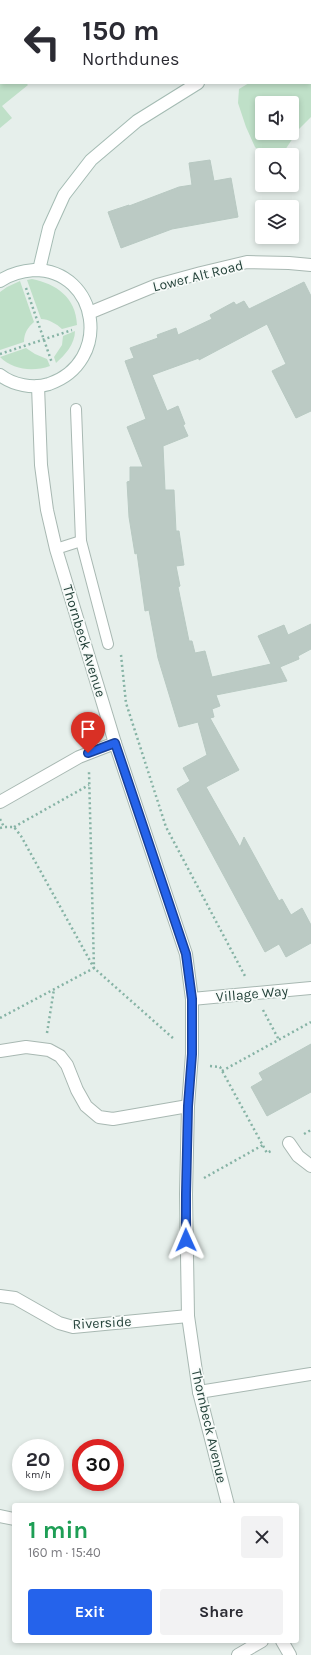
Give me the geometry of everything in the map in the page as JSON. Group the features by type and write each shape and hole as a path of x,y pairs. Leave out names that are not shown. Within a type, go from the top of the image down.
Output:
{"street":[{"path":"39,270 49,228 64,195 91,160 137,121 196,84"},
{"name":"Lower Alt Road","path":"89,313 156,285 247,262 311,265"},
{"path":"0,281 21,272 39,270 56,275 70,284 82,297 91,321 90,338 85,354 75,368 63,378 46,385 38,386 11,382 0,375"},
{"name":"Thornbeck Avenue","path":"38,386 41,465 47,510 56,549 115,743 186,954 192,999 192,1054 188,1106 186,1194 188,1316 199,1392 227,1503"},
{"path":"0,802 79,757 115,743"},
{"name":"Village Way","path":"192,999 311,988"},
{"path":"0,1051 26,1047 49,1050 60,1056 67,1065 77,1090 86,1106 99,1117 113,1119 188,1106"},
{"path":"289,1143 298,1156 311,1166"},
{"name":"Riverside","path":"0,1296 15,1298 59,1323 73,1327 188,1316"},
{"path":"199,1392 311,1374"},
{"path":"0,1516 12,1519"},
{"path":"238,1655 259,1643"},
{"path":"283,1643 290,1655"}],"lane":[{"path":"76,409 81,541 108,644"},
{"path":"56,549 81,541"}],"path":[{"path":"26,288 53,365"},
{"path":"0,354 77,328"},
{"path":"108,644 120,646 126,703 166,827 279,1040"},
{"path":"88,753 94,968"},
{"path":"0,828 14,827 89,785"},
{"path":"0,818 4,827"},
{"path":"14,827 94,968 204,1065 220,1067 267,1153 289,1143"},
{"path":"0,1018 94,968"},
{"path":"44,1049 54,989"},
{"path":"222,1071 311,1022"},
{"path":"199,1181 263,1145"}],"green space":[{"path":"0,84 27,84 28,85 2,106 12,118 0,128"},
{"path":"247,84 311,84 311,117 299,129 299,96 255,96 255,140 292,140 286,148 256,148 246,127 238,103 239,89"},
{"path":"32,279 57,288 69,299 76,315 77,325 62,329 52,322 41,319 27,280"},
{"path":"20,281 34,322 27,330 24,342 0,350 0,292"},
{"path":"75,331 75,336 71,345 66,353 56,363 54,357 62,345 63,336"},
{"path":"26,348 47,359 50,366 37,369 24,369 11,365 0,357"}],"building":[{"path":"210,160 214,181 231,178 238,217 172,229 121,248 108,212 129,206 179,187 192,185 189,163"},
{"path":"304,282 311,296 311,411 296,418 272,371 286,364 267,324 199,360 199,358 152,375 167,411 178,406 185,424 183,425 188,436 163,446 165,490 174,490 176,531 179,531 184,565 176,566 180,586 178,587 189,641 192,641 195,653 205,651 212,677 271,664 258,636 284,625 288,635 311,624 311,649 298,656 299,659 280,667 287,681 216,695 220,706 212,709 214,717 210,718 239,770 206,787 240,847 244,837 279,901 282,899 291,915 302,908 311,925 311,943 286,957 279,944 265,952 177,789 190,781 183,768 207,755 198,722 179,727 158,658 149,610 145,611 137,553 135,554 129,517 127,482 130,481 130,467 143,467 127,427 146,419 125,361 134,358 130,348 158,338 157,335 176,328 178,335 212,319 210,315 234,302 236,305 244,301 249,309"},
{"path":"311,1044 311,1092 267,1116 251,1087 263,1080 259,1073"}],"route":[{"path":"88,753 115,743 186,954 192,999 192,1054 188,1106 186,1240"}]}
